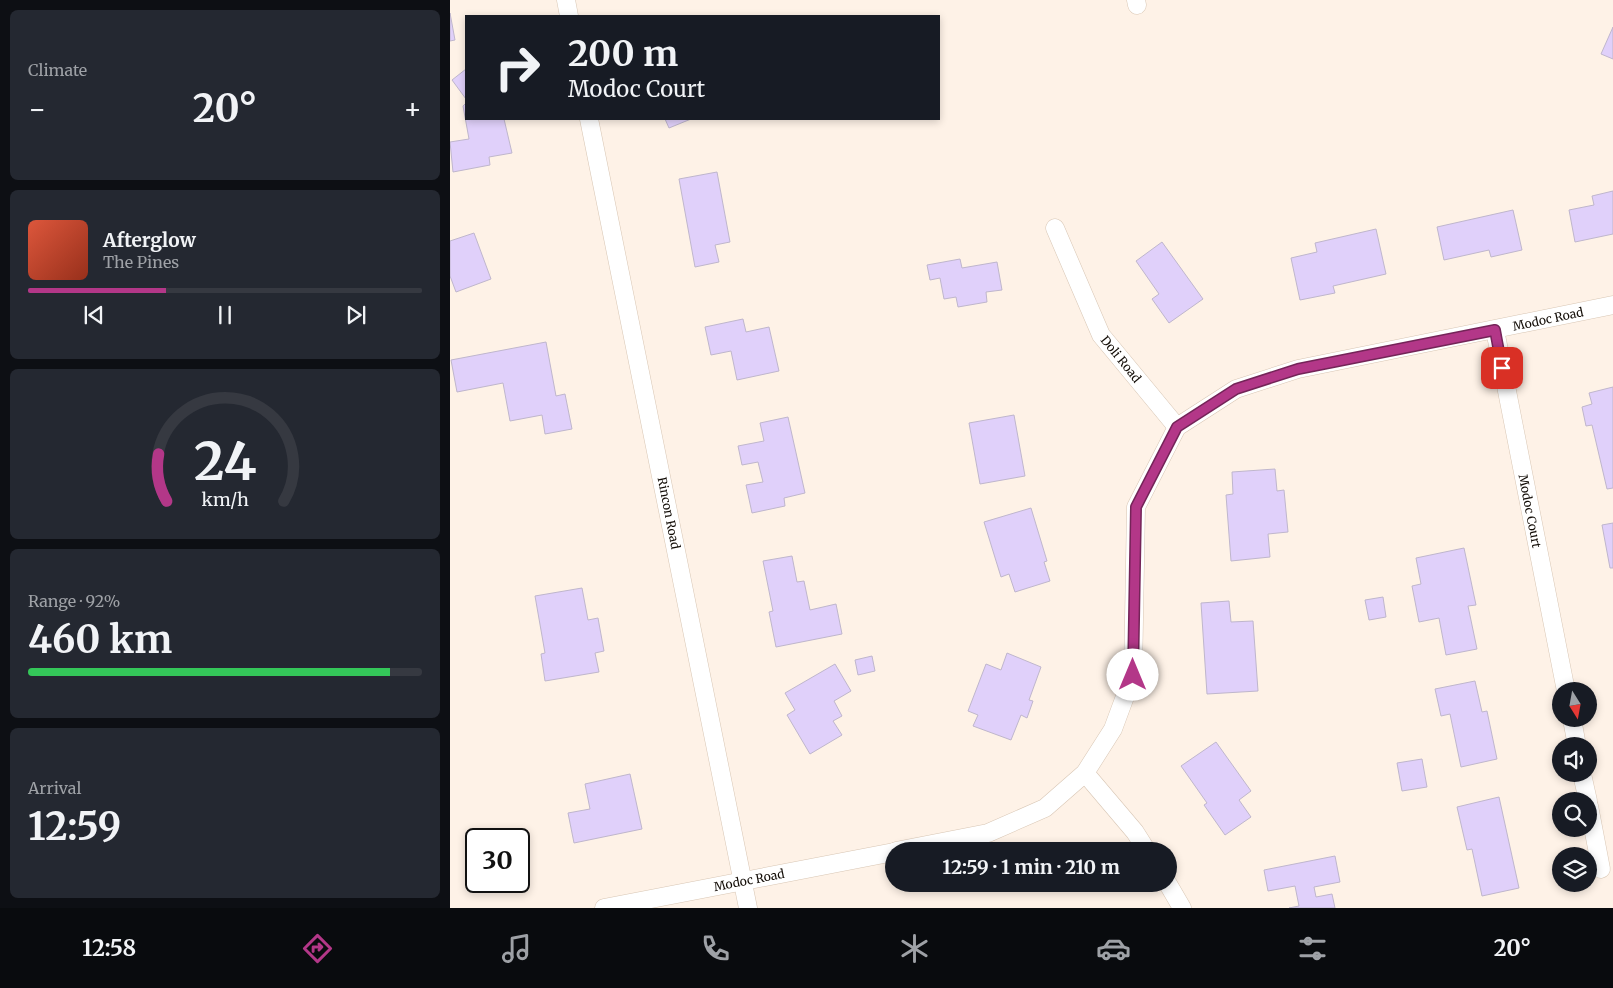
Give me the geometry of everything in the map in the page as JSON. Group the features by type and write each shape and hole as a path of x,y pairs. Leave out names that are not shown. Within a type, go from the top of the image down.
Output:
{"street":[{"path":"566,0 569,15"},
{"name":"Rincon Road","path":"589,120 748,908"},
{"name":"Doli Road","path":"1055,228 1101,335 1177,427"},
{"name":"Modoc Road","path":"942,842 988,833 1045,808 1085,773 1113,729 1133,675 1136,507 1177,427 1236,389 1298,369 1613,305"},
{"name":"Modoc Court","path":"1495,330 1564,682"},
{"path":"1085,773 1141,842"},
{"path":"1595,837 1601,869"},
{"name":"Modoc Road","path":"604,908 885,853"},
{"path":"1173,892 1182,908"}],"building":[{"path":"450,13 455,40 450,41"},
{"path":"1613,27 1613,59 1601,54"},
{"path":"465,70 465,98 452,80"},
{"path":"466,120 504,120 512,153 489,157 490,165 453,172 450,142 469,139"},
{"path":"665,120 689,120 669,128"},
{"path":"717,172 730,242 715,245 719,262 695,267 679,179"},
{"path":"1613,191 1613,234 1575,242 1569,210 1594,205 1592,196"},
{"path":"1513,210 1522,250 1491,257 1489,250 1444,260 1437,227"},
{"path":"1376,229 1386,274 1333,286 1335,293 1300,300 1291,258 1317,252 1315,243"},
{"path":"474,233 491,279 456,292 450,276 450,241"},
{"path":"1162,242 1203,299 1169,323 1152,299 1159,294 1136,261"},
{"path":"960,259 962,268 997,262 1002,290 986,292 987,302 958,307 956,297 944,299 940,278 930,280 927,265"},
{"path":"743,319 746,332 769,327 779,371 737,380 731,351 711,355 705,327"},
{"path":"546,342 556,396 565,394 572,429 545,434 542,415 510,421 503,383 457,392 451,360"},
{"path":"1613,387 1613,488 1607,489 1592,425 1586,426 1582,407 1592,404 1589,393"},
{"path":"1014,415 1025,476 980,484 969,423"},
{"path":"788,417 805,493 784,498 785,506 752,513 746,485 763,482 758,462 742,465 738,446 764,441 760,423"},
{"path":"1275,469 1277,491 1284,490 1288,532 1268,534 1270,557 1231,561 1226,495 1233,494 1232,472"},
{"path":"1031,508 1047,561 1044,562 1050,581 1015,592 1009,574 1001,577 984,522"},
{"path":"1613,523 1613,568 1610,568 1602,525"},
{"path":"1464,548 1476,605 1468,606 1477,649 1446,655 1439,618 1419,622 1412,586 1421,584 1416,558"},
{"path":"792,556 797,582 804,581 810,610 836,604 842,634 776,647 769,612 773,611 763,561"},
{"path":"582,588 588,620 598,618 604,651 595,653 599,672 545,681 541,654 545,653 535,596"},
{"path":"1383,597 1386,617 1369,620 1365,600"},
{"path":"1229,601 1231,622 1253,621 1258,691 1207,694 1201,603"},
{"path":"1007,653 1041,667 1029,700 1033,701 1027,718 1021,715 1011,740 973,726 978,715 968,711 986,664 1001,670"},
{"path":"872,656 875,671 858,675 855,660"},
{"path":"835,664 851,691 834,701 842,716 833,721 842,735 810,754 787,715 795,710 785,693"},
{"path":"1475,681 1482,712 1487,711 1497,759 1461,767 1450,714 1441,716 1435,689"},
{"path":"1216,742 1251,791 1239,800 1251,817 1225,835 1204,805 1207,803 1181,766"},
{"path":"1422,759 1427,787 1402,791 1397,763"},
{"path":"630,774 642,829 574,843 568,813 590,809 585,784"},
{"path":"1499,797 1519,888 1482,896 1472,849 1467,850 1457,807"},
{"path":"1335,856 1340,882 1314,887 1316,897 1332,894 1335,908 1289,908 1299,906 1295,886 1268,891 1264,870"}],"route":[{"path":"1133,675 1133,588 1136,507 1177,427 1236,389 1298,369 1495,330 1502,368"}]}
